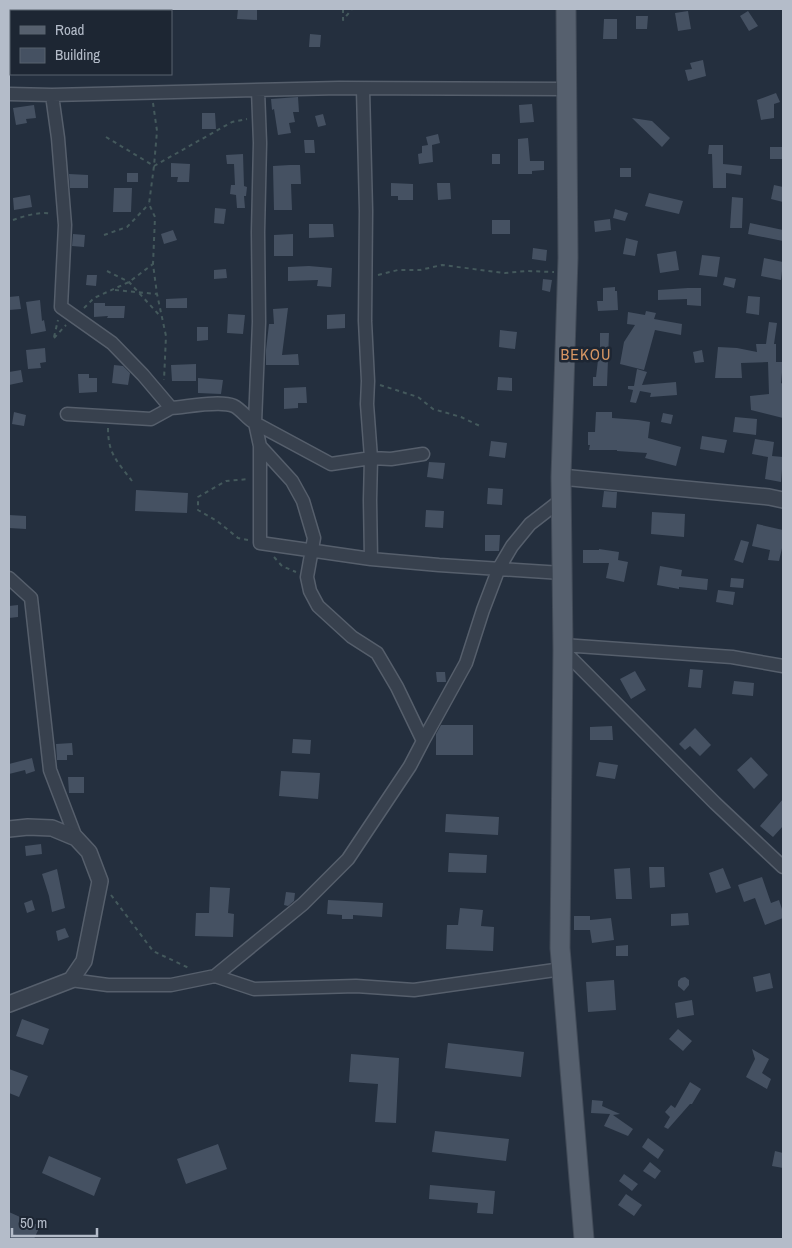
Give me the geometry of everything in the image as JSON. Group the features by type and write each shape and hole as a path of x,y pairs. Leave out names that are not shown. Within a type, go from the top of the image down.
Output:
{"main road":[{"path":"566,9 568,273 561,477 563,648 560,938 584,1239"}],"street":[{"path":"9,94 52,95 363,88 567,89"},
{"path":"363,88 365,321 368,381 367,404 371,458 371,559"},
{"path":"258,90 259,322 256,423 260,446 260,543 371,559 562,573"},
{"path":"52,95 58,138 64,216 61,308 112,343 167,403"},
{"path":"67,414 151,419 167,403 219,404 234,406 249,420 331,464 371,458 391,459 423,454"},
{"path":"260,446 292,481 303,501 314,538 307,577 310,591 318,606 352,637 377,653 397,687 422,741"},
{"path":"561,477 769,496 783,500"},
{"path":"9,1004 71,980 108,985 171,985 215,976 303,904 348,859 410,766 466,663 499,568 512,546 530,524 561,500"},
{"path":"9,578 32,598 50,770 76,838 88,852 100,881 84,960 71,980"},
{"path":"563,648 732,658 783,666"},
{"path":"563,648 715,803 783,867"},
{"path":"9,829 28,827 52,828 76,838"},
{"path":"215,976 254,990 356,986 414,990 562,969"}],"path":[{"path":"343,9 343,20 352,9"},
{"path":"152,93 156,130 149,204 155,217 153,264 166,336 167,403"},
{"path":"154,166 232,122 259,116"},
{"path":"106,137 154,166"},
{"path":"104,235 127,228 149,204"},
{"path":"13,220 46,212 64,216"},
{"path":"61,308 54,338 94,298 129,282 153,264"},
{"path":"366,278 398,270 420,270 442,265 505,273 526,271 568,273"},
{"path":"108,271 129,282 163,318"},
{"path":"112,290 157,294"},
{"path":"368,381 391,390 418,397 433,409 461,416 482,426"},
{"path":"109,416 108,444 115,458 132,481"},
{"path":"100,881 153,952 181,965 215,976"}],"building":[{"path":"238,9 257,9 257,20 237,19"},
{"path":"688,11 691,29 678,31 675,13"},
{"path":"748,11 758,26 749,31 740,16"},
{"path":"636,16 648,16 647,29 636,29"},
{"path":"604,19 617,19 617,39 603,39"},
{"path":"310,34 321,35 320,47 309,47"},
{"path":"703,60 706,76 688,81 685,70 692,69 690,63"},
{"path":"776,93 780,102 774,104 774,118 761,120 757,100"},
{"path":"298,97 299,112 293,112 295,122 289,123 291,133 278,135 271,99"},
{"path":"532,104 534,122 520,123 519,105"},
{"path":"34,105 36,118 26,119 27,123 16,125 13,108"},
{"path":"202,113 215,113 216,129 202,129"},
{"path":"323,114 326,125 318,127 315,116"},
{"path":"632,118 652,121 670,138 662,147"},
{"path":"438,134 440,143 432,145 433,162 419,164 418,154 422,153 422,146 428,145 426,137"},
{"path":"528,138 530,161 544,161 544,170 532,171 532,174 518,174 518,139"},
{"path":"304,140 314,140 315,153 305,153"},
{"path":"709,145 723,145 723,164 742,166 741,175 726,173 726,188 713,188 712,154 708,154"},
{"path":"770,147 783,147 783,159 770,159"},
{"path":"243,154 244,186 247,187 246,196 244,196 245,208 237,208 236,195 230,194 231,185 235,185 234,164 227,164 226,155"},
{"path":"492,154 500,154 500,164 492,164"},
{"path":"171,163 190,164 189,182 177,182 178,177 171,177"},
{"path":"300,165 301,184 291,184 292,210 274,210 273,166"},
{"path":"620,168 631,168 631,177 620,177"},
{"path":"127,173 138,173 138,182 127,182"},
{"path":"69,174 88,175 88,188 70,188"},
{"path":"391,183 413,184 413,200 398,200 398,196 391,196"},
{"path":"437,183 450,183 451,199 438,200"},
{"path":"774,185 783,187 783,202 771,199"},
{"path":"114,188 132,188 131,212 113,212"},
{"path":"649,193 683,201 679,214 645,206"},
{"path":"30,195 32,207 14,210 13,198"},
{"path":"732,197 743,198 742,228 730,228"},
{"path":"215,208 226,209 224,224 214,223"},
{"path":"615,209 628,213 625,221 613,218"},
{"path":"610,219 611,230 595,232 594,221"},
{"path":"492,220 510,220 510,234 492,234"},
{"path":"750,223 783,230 783,241 748,234"},
{"path":"309,224 333,224 334,237 309,238"},
{"path":"173,230 177,240 164,244 161,234"},
{"path":"73,234 85,235 84,247 72,246"},
{"path":"293,234 293,256 274,256 274,235"},
{"path":"626,238 638,241 635,256 623,254"},
{"path":"533,248 547,250 546,261 532,259"},
{"path":"676,251 679,270 660,273 657,254"},
{"path":"702,255 720,257 717,277 699,275"},
{"path":"764,258 783,262 781,280 761,276"},
{"path":"288,267 332,268 331,287 317,286 318,280 288,281"},
{"path":"226,269 227,278 214,279 214,270"},
{"path":"87,275 97,275 96,286 86,285"},
{"path":"725,277 736,279 734,288 723,285"},
{"path":"543,279 552,280 550,292 542,290"},
{"path":"615,287 618,310 598,311 597,301 603,301 603,288"},
{"path":"701,288 701,306 687,305 687,299 658,300 658,290"},
{"path":"19,296 21,309 9,310 9,297"},
{"path":"748,296 760,297 759,315 746,313"},
{"path":"187,298 187,308 166,308 166,299"},
{"path":"40,300 42,321 44,320 46,331 31,334 26,302"},
{"path":"94,303 105,303 105,306 125,306 124,318 94,317"},
{"path":"288,308 282,355 298,354 299,365 266,365 269,324 274,324 273,309"},
{"path":"646,311 656,313 654,319 682,324 681,335 655,330 644,370 620,364 624,342 635,325 627,324 628,312 645,315"},
{"path":"228,314 245,315 243,334 227,333"},
{"path":"345,314 345,328 327,329 327,315"},
{"path":"769,322 777,323 774,344 776,344 776,362 783,362 781,383 783,384 783,418 751,410 750,396 769,394 768,362 741,363 742,378 715,378 718,347 757,352 756,344 766,344"},
{"path":"197,327 208,327 208,340 197,341"},
{"path":"500,330 517,332 515,349 499,347"},
{"path":"600,333 609,333 607,386 593,386 593,377 596,377 598,360 593,360 594,348 600,349"},
{"path":"45,348 46,362 40,363 41,368 28,369 26,350"},
{"path":"702,350 704,362 695,363 693,352"},
{"path":"196,364 196,381 172,381 171,365"},
{"path":"114,365 123,366 130,373 128,385 112,383"},
{"path":"637,369 647,372 642,385 676,382 677,395 650,397 651,393 640,391 636,403 630,402 633,390 628,389 628,386 634,386"},
{"path":"21,370 23,382 9,385 9,372"},
{"path":"78,374 89,374 89,378 97,378 97,392 79,393"},
{"path":"498,377 512,378 512,391 497,390"},
{"path":"198,378 223,380 221,394 198,393"},
{"path":"306,387 307,403 298,403 298,408 284,409 284,388"},
{"path":"14,412 26,415 24,426 12,424"},
{"path":"596,412 612,412 612,418 650,422 648,438 681,447 676,466 645,458 647,453 589,450 588,432 595,432"},
{"path":"663,413 673,415 671,424 661,422"},
{"path":"735,417 757,419 756,435 733,432"},
{"path":"702,436 727,440 724,453 700,449"},
{"path":"755,439 774,442 772,456 783,457 781,482 765,479 768,457 752,454"},
{"path":"491,441 507,443 505,458 489,456"},
{"path":"429,462 445,463 443,479 427,477"},
{"path":"488,488 503,489 502,505 487,504"},
{"path":"136,490 188,493 187,513 135,511"},
{"path":"604,491 617,492 616,508 602,507"},
{"path":"426,510 444,511 443,528 425,527"},
{"path":"652,512 685,514 684,537 651,534"},
{"path":"9,515 26,516 26,529 9,528"},
{"path":"757,524 783,530 783,544 779,561 768,560 770,550 752,546"},
{"path":"485,535 500,535 499,551 485,551"},
{"path":"741,540 749,542 743,563 734,560"},
{"path":"599,549 619,552 618,560 628,562 624,582 606,578 609,563 583,563 583,550"},
{"path":"660,566 682,570 681,576 708,579 707,590 679,587 679,589 657,585"},
{"path":"731,578 744,579 743,588 730,587"},
{"path":"718,590 735,592 733,605 716,602"},
{"path":"18,605 18,617 9,618 9,606"},
{"path":"690,669 703,670 701,688 688,687"},
{"path":"635,671 646,690 631,699 620,679"},
{"path":"436,672 445,672 446,682 437,682"},
{"path":"734,681 754,683 753,696 732,694"},
{"path":"441,725 473,725 473,755 436,755 436,734"},
{"path":"612,726 613,740 590,740 590,727"},
{"path":"695,728 711,745 700,756 690,746 685,750 679,744"},
{"path":"293,739 311,740 310,754 292,753"},
{"path":"72,743 73,755 67,755 67,760 57,760 56,744"},
{"path":"751,757 768,775 754,789 737,770"},
{"path":"32,758 35,771 26,774 25,770 9,774 9,764"},
{"path":"599,762 618,765 615,779 596,776"},
{"path":"281,771 320,773 318,799 279,796"},
{"path":"68,777 84,777 84,793 69,793"},
{"path":"783,799 783,826 773,837 760,826"},
{"path":"446,814 499,817 498,835 445,832"},
{"path":"41,844 42,854 26,856 25,846"},
{"path":"449,853 487,855 486,873 448,872"},
{"path":"649,867 664,867 665,887 650,888"},
{"path":"630,868 632,899 616,899 614,869"},
{"path":"723,868 731,888 716,893 709,873"},
{"path":"57,869 65,908 52,912 42,874"},
{"path":"762,877 771,903 779,900 783,912 783,918 765,925 755,898 744,902 738,885"},
{"path":"210,887 230,888 228,913 234,914 233,937 195,936 196,913 209,913"},
{"path":"286,892 295,893 294,901 288,906 284,905"},
{"path":"32,900 35,910 27,913 24,903"},
{"path":"328,900 383,903 382,917 353,915 353,919 342,919 342,915 327,914"},
{"path":"460,908 483,910 481,926 494,927 493,951 446,949 447,925 458,925"},
{"path":"688,913 689,925 671,926 671,914"},
{"path":"574,916 590,916 590,920 611,918 614,940 592,943 590,930 574,930"},
{"path":"65,928 69,937 58,941 56,931"},
{"path":"628,945 628,956 616,956 616,946"},
{"path":"770,973 773,988 756,992 753,977"},
{"path":"685,977 689,980 689,985 684,991 678,986 678,981"},
{"path":"614,980 616,1010 588,1012 586,982"},
{"path":"692,1000 694,1015 677,1018 675,1003"},
{"path":"22,1019 49,1029 43,1045 16,1036"},
{"path":"678,1029 692,1041 683,1051 669,1039"},
{"path":"448,1043 524,1052 521,1077 445,1068"},
{"path":"752,1049 769,1059 762,1073 771,1079 767,1089 746,1077 755,1059"},
{"path":"351,1054 399,1058 396,1123 375,1122 378,1084 349,1082"},
{"path":"9,1069 28,1076 19,1097 9,1093"},
{"path":"690,1082 701,1089 692,1104 668,1129 664,1127 670,1117 665,1112 671,1105 675,1108"},
{"path":"592,1100 603,1101 602,1106 620,1114 613,1115 633,1129 628,1136 604,1126 610,1114 591,1113"},
{"path":"435,1131 509,1139 506,1161 432,1152"},
{"path":"648,1138 664,1150 658,1159 642,1147"},
{"path":"218,1144 227,1169 186,1184 177,1159"},
{"path":"775,1151 783,1153 783,1168 772,1166"},
{"path":"49,1156 101,1178 94,1196 42,1173"},
{"path":"650,1162 661,1171 655,1179 643,1171"},
{"path":"624,1174 638,1184 632,1191 619,1181"},
{"path":"430,1185 495,1191 493,1214 477,1213 478,1203 429,1199"},
{"path":"626,1194 642,1205 634,1216 618,1205"},
{"path":"9,1212 40,1226 34,1239 9,1239"}],"district":[{"name":"BEKOU","path":"586,354"}]}
